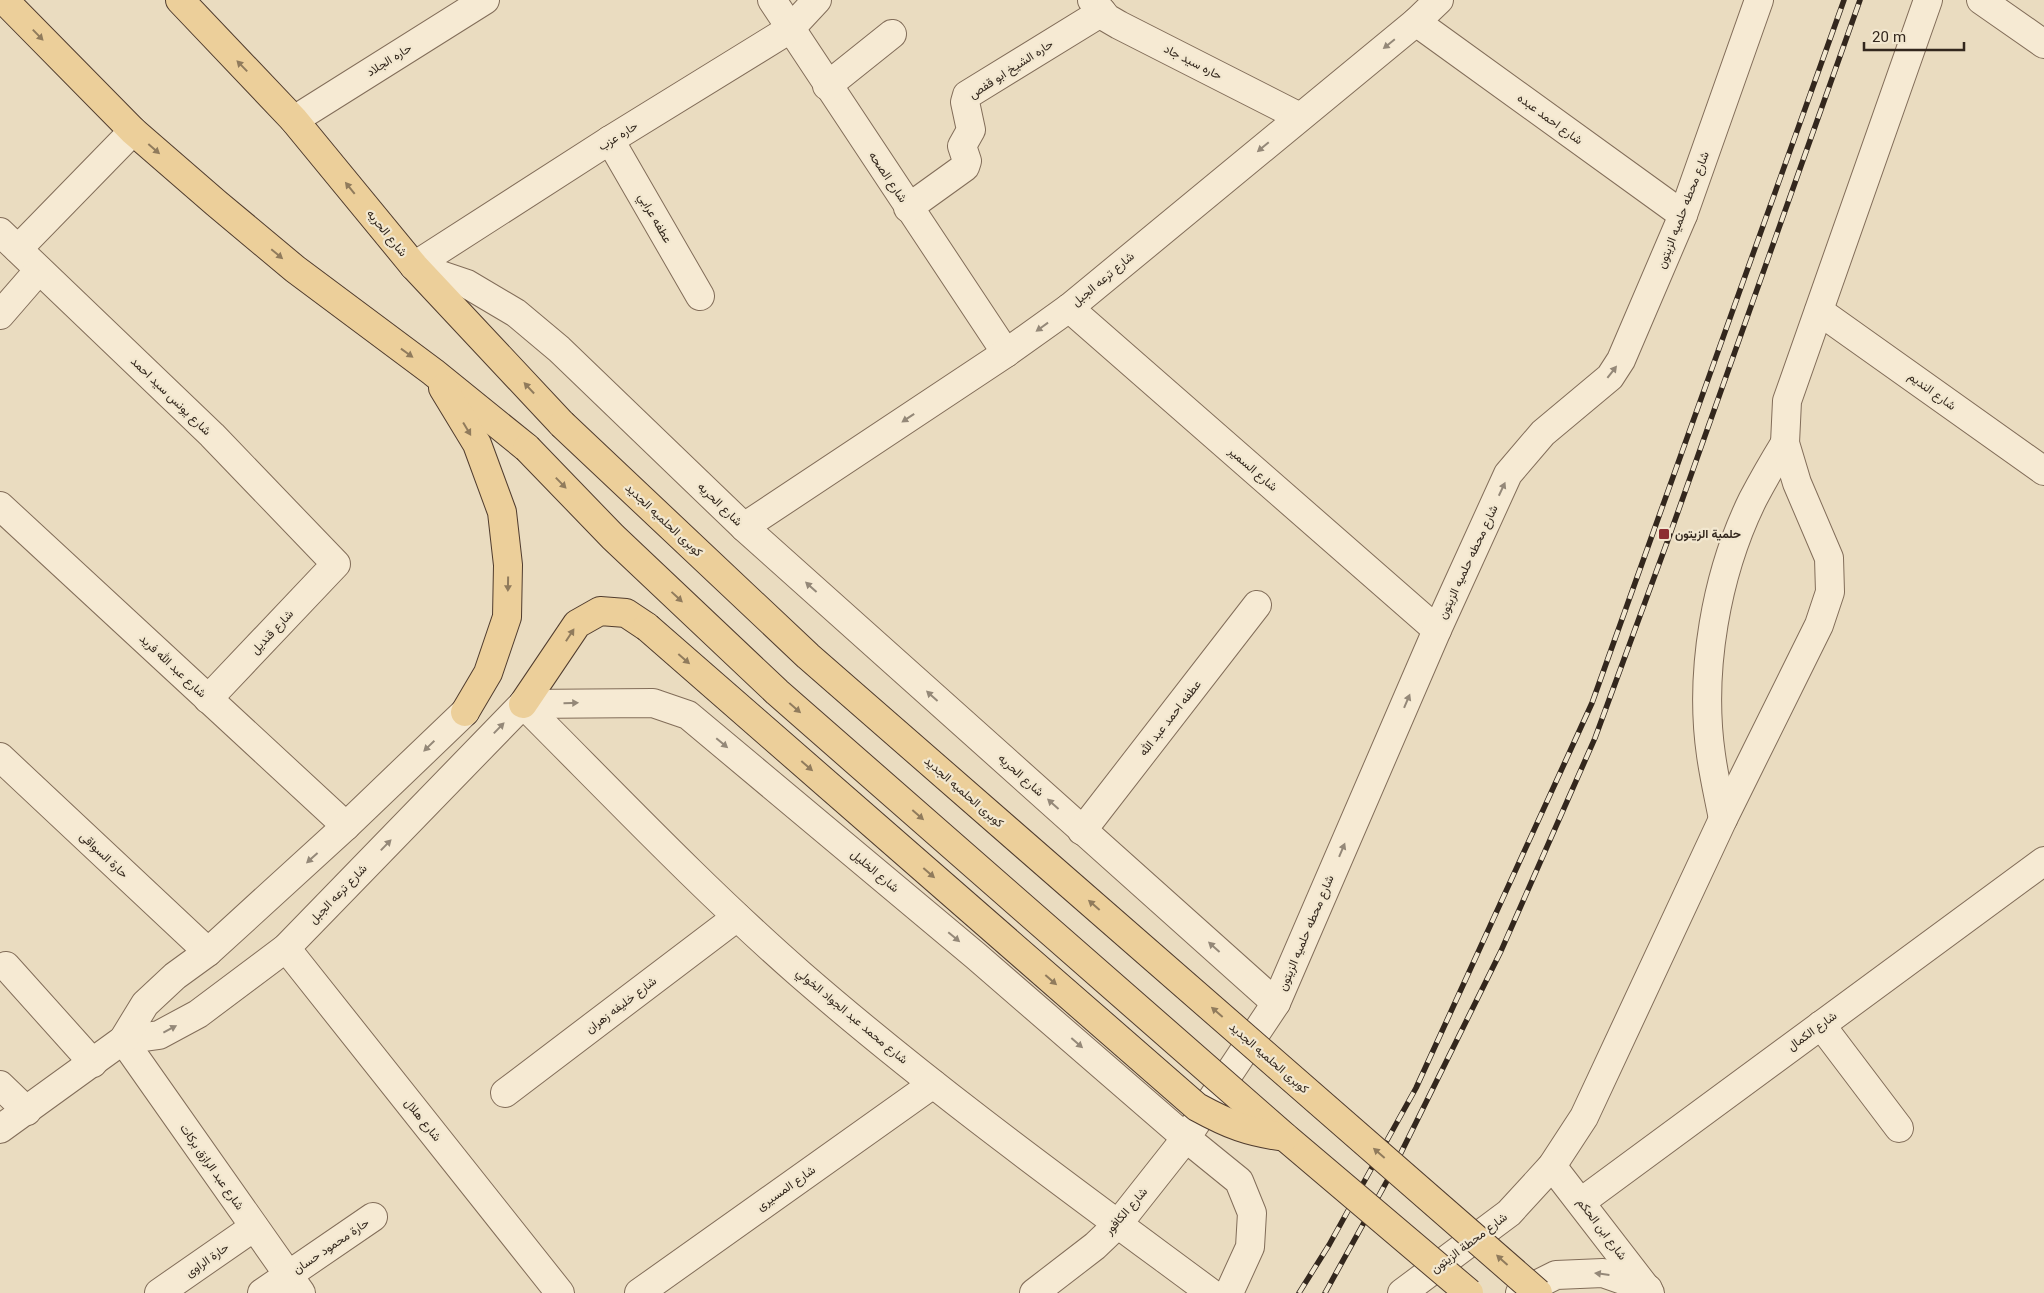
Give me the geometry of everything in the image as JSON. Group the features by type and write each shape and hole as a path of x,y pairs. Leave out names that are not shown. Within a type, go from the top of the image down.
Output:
{"main road":[{"path":"4,0 133,132 295,269 433,372 527,448 613,537 777,692 1285,1137 1469,1293"},
{"name":"شارع الحريه","path":"180,0 294,120 414,266"},
{"name":"كوبرى الحلميه الجديد","path":"414,266 562,424 808,656 1538,1293"},
{"path":"433,372 477,444 502,512 508,565 507,618 488,673 464,712"},
{"path":"522,704 577,624 600,611 626,613 648,627 1197,1107 1224,1122 1254,1133 1285,1137"}],"street":[{"name":"حاره الجلاد","path":"294,120 485,0"},
{"name":"شارع الصحه","path":"772,0 827,86 1006,353"},
{"name":"حاره عزب","path":"414,266 610,140 790,29 816,0"},
{"name":"شارع ترعه الجبل","path":"744,527 1006,353 1069,308 1416,22 1438,0"},
{"name":"شارع محطه حلميه الزيتون","path":"1186,1138 1276,1003 1437,630 1508,474 1542,433 1610,377 1621,360 1683,215 1759,0"},
{"path":"1552,1166 1584,1117 1723,819 1819,625 1830,592 1829,558 1797,482 1785,443 1787,402 1928,0"},
{"path":"1980,0 2044,44"},
{"name":"حاره سيد جاد","path":"1097,6 1107,18 1119,25 1300,117"},
{"name":"حاره الشيخ ابو قفص","path":"908,208 965,167 967,161 962,146 971,130 965,102 967,95 1097,6"},
{"name":"شارع احمد عبده","path":"1416,22 1683,215"},
{"path":"827,86 892,34"},
{"path":"9,241 133,132"},
{"name":"عطفه عرابي","path":"610,140 700,296"},
{"name":"شارع يونس سيد احمد","path":"9,241 212,435 336,564"},
{"name":"شارع الحريه","path":"414,266 467,284 516,312 559,349 744,527 1276,1003"},
{"path":"0,315 39,270"},
{"name":"شارع السمير","path":"1069,308 1437,630"},
{"name":"شارع النديم","path":"1820,311 2044,471"},
{"path":"1723,819 1711,754 1708,699 1714,624 1732,552 1753,500 1785,443"},
{"name":"شارع عبد الله فريد","path":"0,506 346,826"},
{"name":"شارع قنديل","path":"208,699 336,564"},
{"name":"عطفه احمد عبد الله","path":"1082,831 1257,604"},
{"name":"شارع الخليل","path":"522,704 653,703 688,715 976,956 1186,1138 1239,1181 1252,1214 1250,1247 1229,1293"},
{"name":"شارع ترعه الجبل","path":"123,1040 159,1035 198,1014 286,948 522,704"},
{"name":"شارع محمد عبد الجواد الخولي","path":"522,704 737,917 801,975 933,1084 1211,1293"},
{"name":"شارع ترعه الجبل","path":"0,1129 123,1040 145,1004 175,976 208,952 346,826 464,712"},
{"name":"حارة السواقى","path":"0,757 208,952"},
{"name":"شارع الكمال","path":"1581,1202 2044,860"},
{"name":"شارع خليفه زهران","path":"505,1093 737,917"},
{"name":"شارع هلال","path":"286,948 560,1293"},
{"path":"6,966 93,1063"},
{"path":"1821,1025 1899,1128"},
{"name":"شارع عبد الرازق بركات","path":"123,1040 295,1284"},
{"name":"شارع المسيرى","path":"640,1293 933,1084"},
{"path":"0,1085 27,1111"},
{"name":"شارع الكافور","path":"1034,1293 1095,1246 1118,1224 1186,1138"},
{"name":"شارع ابن الحكم","path":"1552,1166 1649,1291"},
{"name":"شارع محطة الزيتون","path":"1405,1292 1510,1213 1552,1166"},
{"name":"حارة محمود حسان","path":"262,1293 295,1284 373,1218"},
{"name":"حارة الراوى","path":"159,1293 254,1227"},
{"path":"1520,1293 1556,1275 1603,1273 1649,1291"}],"railway":[{"path":"1299,1293 1329,1245 1416,1088 1592,703 1844,0"},
{"path":"1325,1293 1387,1181 1501,951 1595,738 1669,537 1860,0"}],"place":[{"name":"حلمية الزيتون","path":"1664,534"}]}
